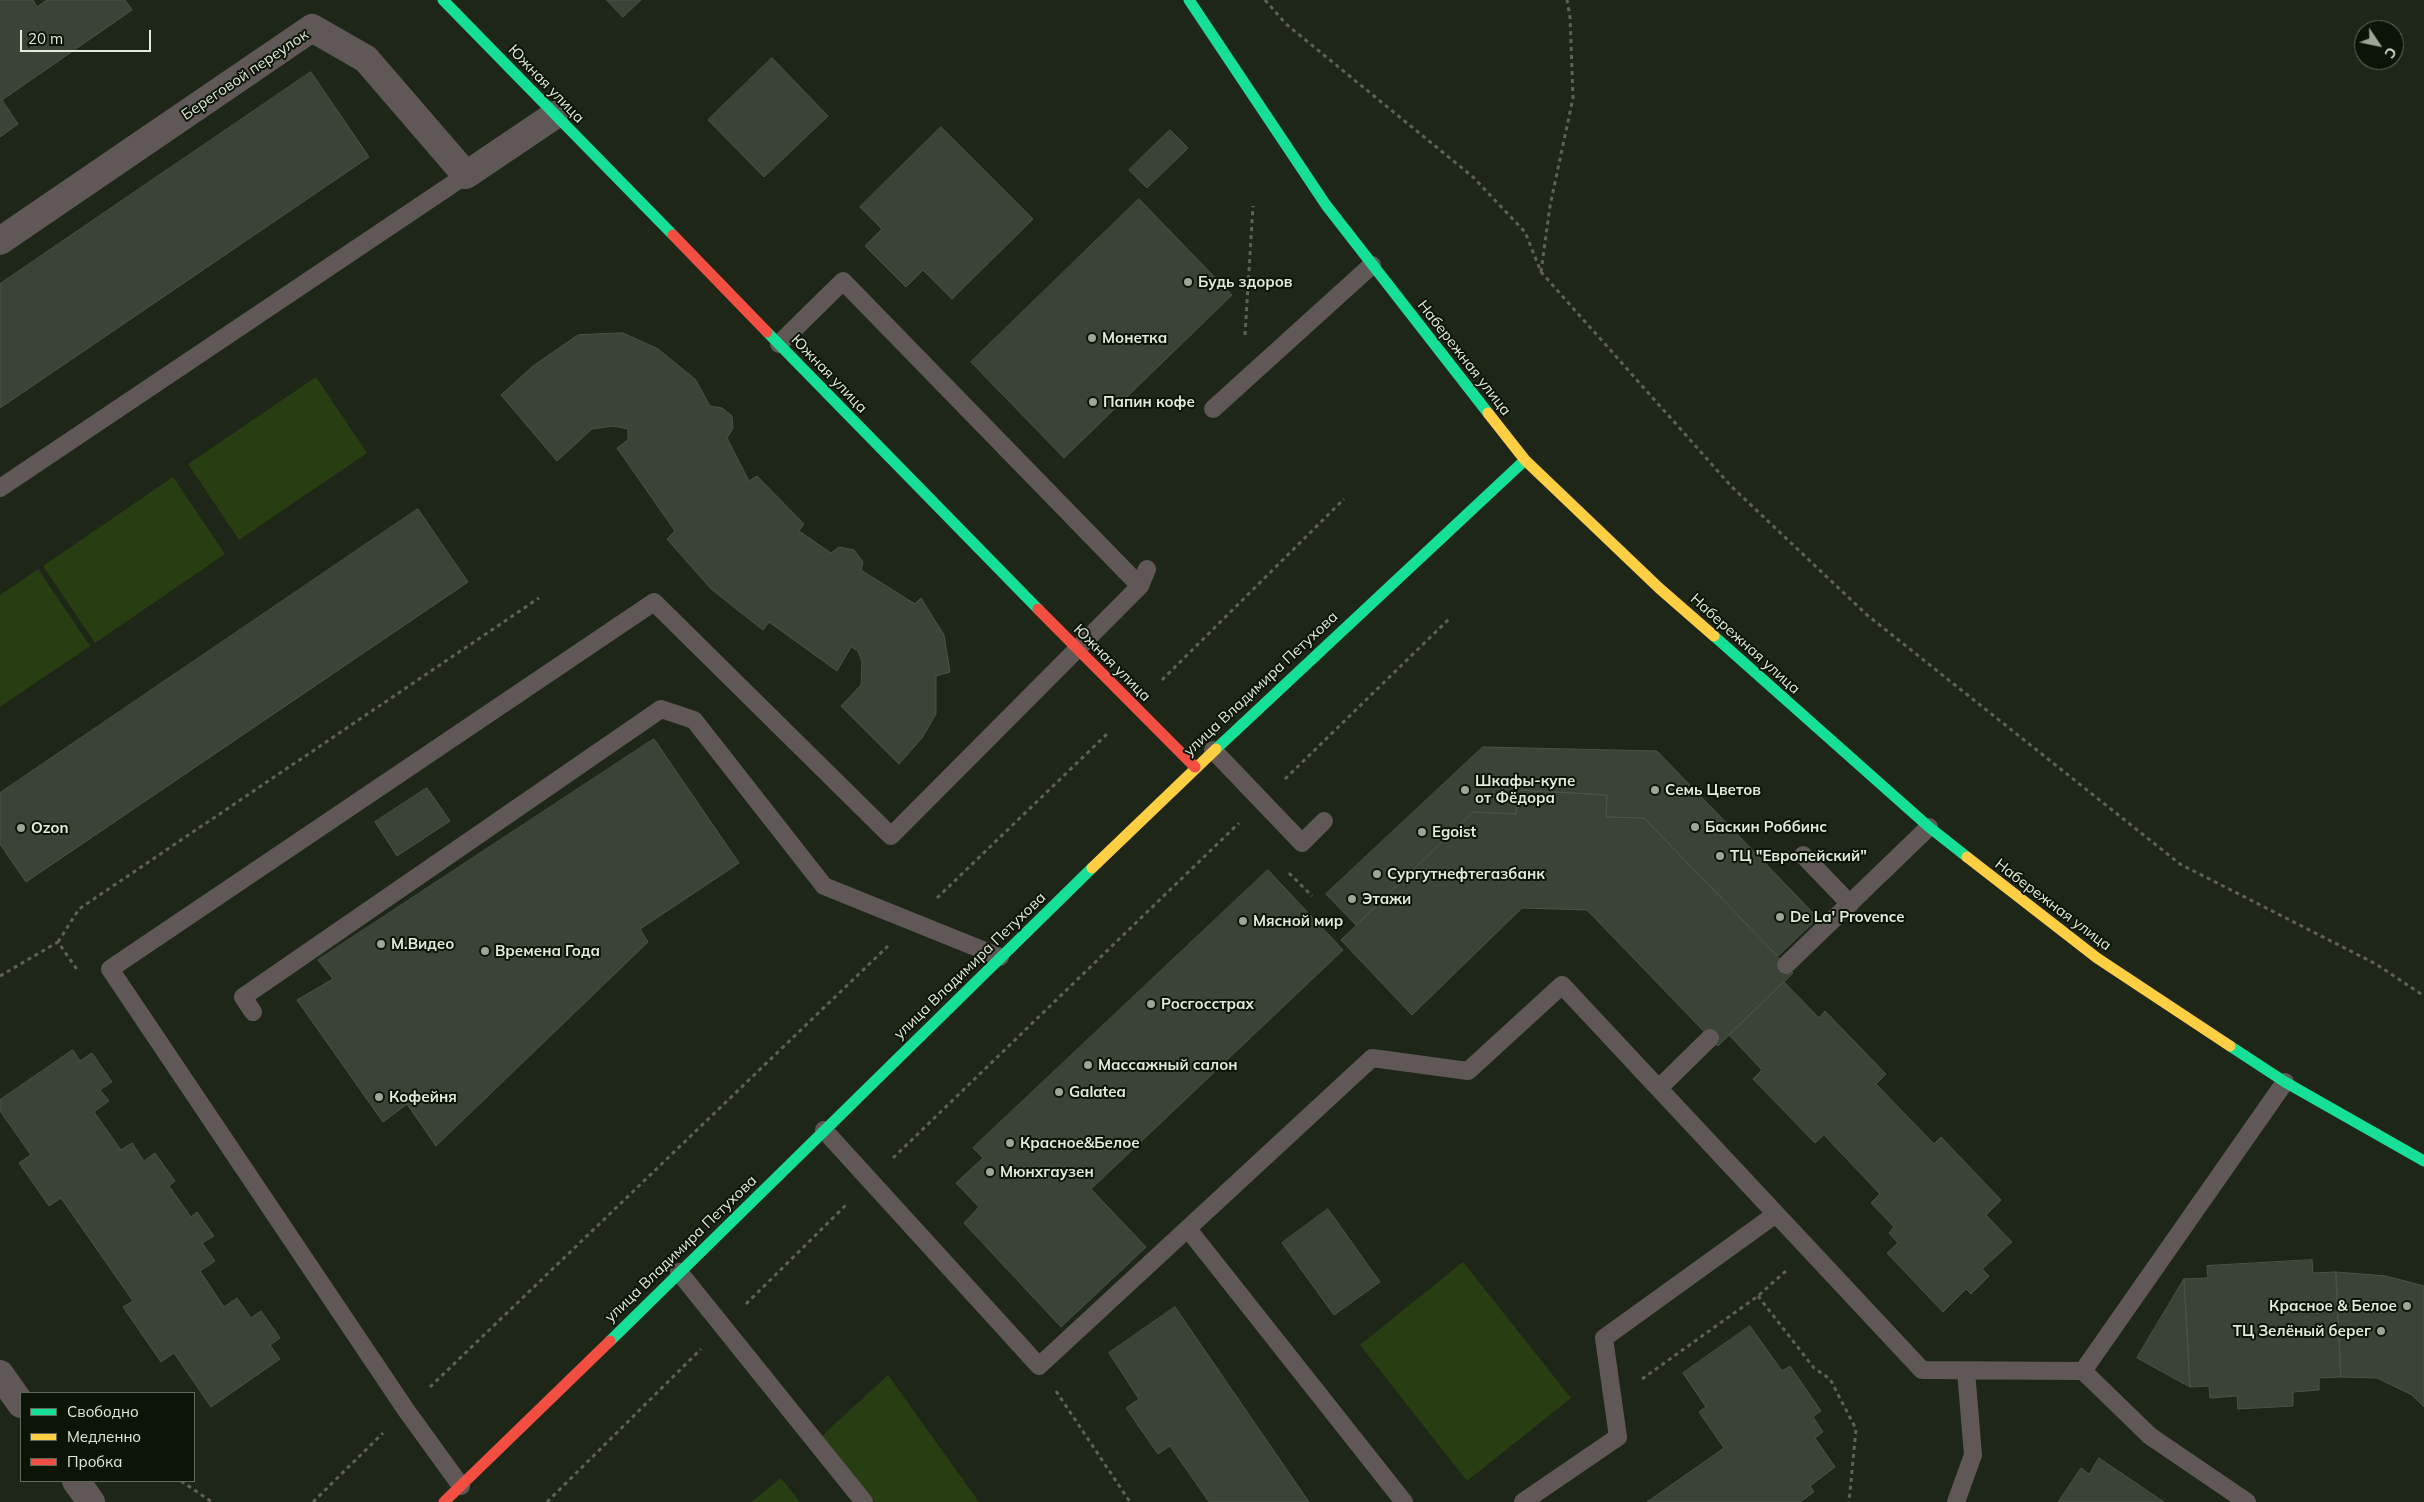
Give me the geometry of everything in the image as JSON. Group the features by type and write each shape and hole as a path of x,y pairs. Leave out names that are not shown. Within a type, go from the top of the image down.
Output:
{"main road":[{"name":"Южная улица","path":"443,0 1078,650 1195,767"},
{"name":"Набережная улица","path":"1189,0 1326,205 1525,460 1659,588 1929,827 2097,958 2285,1082 2424,1161"},
{"name":"улица Владимира Петухова","path":"444,1502 1195,767 1412,563 1525,460"}],"street":[{"name":"Береговой переулок","path":"0,241 312,28 366,59 466,175"},
{"path":"466,175 555,115"},
{"path":"77,1482 91,1502"}],"lane":[{"path":"0,488 466,175"},
{"path":"1213,409 1372,265"},
{"path":"779,344 843,281 1140,586"},
{"path":"461,1486 406,1410 110,969 654,602 891,836 1140,586 1147,570"},
{"path":"253,1012 243,997 661,709 694,720 821,889 913,922 1000,957"},
{"path":"1213,750 1302,843 1324,821"},
{"path":"1786,965 1929,827"},
{"path":"1803,855 1850,904"},
{"path":"824,1130 1040,1366 1372,1058 1468,1071 1562,985 1922,1370 2083,1370 2150,1436 2247,1502"},
{"path":"1659,1088 1710,1038"},
{"path":"2083,1370 2285,1082"},
{"path":"1523,1502 1618,1438 1604,1338 1776,1214"},
{"path":"1188,1229 1404,1502"},
{"path":"679,1272 864,1502"},
{"path":"1956,1502 1973,1455 1966,1371"}],"path":[{"path":"1265,0 1286,24 1473,177 1525,232 1541,272 1731,486 1867,615 2180,864 2376,964 2424,996"},
{"path":"1541,272 1550,206 1573,98 1570,17 1567,0"},
{"path":"1242,384 1254,206"},
{"path":"313,1502 406,1410 913,922 1344,499"},
{"path":"58,942 79,909 539,598"},
{"path":"547,1502 870,1180 1450,618"},
{"path":"1613,1400 1758,1296 1809,1250"},
{"path":"1758,1296 1814,1368 1830,1379 1856,1429 1850,1502"},
{"path":"1040,1366 1130,1502"},
{"path":"183,1482 212,1502"}],"green space":[{"path":"316,377 367,453 239,540 188,464"},
{"path":"173,477 225,554 95,643 43,566"},
{"path":"38,569 90,646 0,707 0,595"},
{"path":"1463,1262 1571,1398 1467,1481 1360,1345"},
{"path":"888,1375 979,1502 875,1502 822,1436"},
{"path":"781,1478 800,1502 751,1502"}],"building":[{"path":"0,0 33,0 37,7 47,0 125,0 132,10 2,100 18,124 0,137"},
{"path":"607,0 641,0 623,17"},
{"path":"772,58 828,116 764,177 708,120"},
{"path":"311,72 369,157 0,408 0,284"},
{"path":"941,127 1033,219 952,299 923,270 906,287 865,246 882,229 860,207"},
{"path":"1170,130 1188,148 1147,188 1129,170"},
{"name":"Монетка","path":"1139,199 1232,295 1064,458 971,362"},
{"path":"623,333 658,349 695,379 710,406 722,408 732,416 733,428 727,438 749,481 757,476 804,524 799,531 831,553 839,547 854,550 863,562 861,570 915,604 921,598 944,635 950,672 936,676 936,714 922,738 899,764 841,706 861,685 862,662 858,651 851,647 837,671 769,622 763,630 711,589 667,539 675,531 617,448 628,440 628,429 613,426 592,429 557,461 501,395 533,366 578,335"},
{"path":"418,509 468,582 26,882 0,844 0,793"},
{"name":"Времена Года","path":"654,739 739,863 640,929 648,942 436,1146 407,1104 383,1122 297,1000 333,979 318,960"},
{"name":"ТЦ \"Европейский\"","path":"1483,747 1657,751 1818,918 1778,956 1644,818 1606,817 1607,795 1518,790 1516,814 1473,812 1356,925 1326,894"},
{"path":"427,788 450,821 397,856 375,822"},
{"path":"1518,790 1607,795 1606,817 1644,818 1793,973 1718,1046 1587,910 1522,908 1412,1015 1341,940 1473,812 1516,814"},
{"path":"1268,870 1343,950 1091,1189 1146,1247 1061,1327 964,1223 979,1207 956,1183 983,1158 973,1148"},
{"path":"1784,982 1819,1018 1825,1011 1886,1074 1876,1084 1934,1144 1941,1137 2001,1200 1986,1215 2012,1242 1982,1269 1989,1276 1971,1294 1966,1289 1943,1312 1887,1253 1898,1243 1889,1233 1894,1227 1871,1203 1880,1194 1824,1135 1815,1143 1753,1079 1762,1070 1729,1035"},
{"path":"73,1050 80,1061 92,1053 112,1082 100,1090 109,1101 94,1112 121,1150 132,1143 144,1161 155,1153 175,1181 169,1186 191,1217 197,1212 214,1236 202,1243 215,1261 200,1271 224,1307 237,1298 251,1318 261,1311 280,1338 270,1345 280,1359 211,1407 174,1353 161,1362 123,1307 133,1301 61,1198 49,1206 19,1163 31,1155 0,1111 0,1100"},
{"path":"1328,1209 1380,1282 1334,1315 1282,1243"},
{"path":"2312,1260 2313,1273 2336,1272 2341,1377 2319,1378 2319,1390 2293,1392 2293,1406 2238,1409 2237,1396 2210,1398 2209,1386 2190,1387 2184,1279 2208,1278 2207,1266"},
{"name":"ТЦ Зелёный берег","path":"2336,1272 2386,1276 2424,1286 2424,1407 2412,1395 2377,1378 2341,1377"},
{"path":"2184,1279 2190,1387 2137,1358"},
{"path":"1175,1307 1309,1502 1209,1502 1170,1446 1158,1454 1126,1408 1139,1399 1109,1353"},
{"path":"1750,1326 1782,1371 1790,1366 1821,1411 1813,1417 1823,1432 1815,1438 1835,1467 1810,1486 1814,1492 1800,1502 1647,1502 1724,1448 1699,1412 1706,1407 1683,1373"},
{"path":"2099,1458 2164,1502 2058,1502 2081,1468 2089,1474"}],"traffic: fast":[{"path":"443,0 673,235"},
{"path":"1189,0 1326,205 1488,413"},
{"path":"767,332 1038,609"},
{"path":"1216,749 1525,460"},
{"path":"1714,636 1929,827 1967,857"},
{"path":"610,1341 1092,868"},
{"path":"2230,1046 2285,1082 2424,1161"}],"traffic: slow":[{"path":"1488,413 1525,460 1659,588 1714,636"},
{"path":"1092,868 1216,749"},
{"path":"1967,857 2097,958 2230,1046"}],"traffic: jam":[{"path":"673,235 767,332"},
{"path":"1038,609 1195,767"},
{"path":"444,1502 610,1341"}],"place":[{"name":"Будь здоров","path":"1188,282"},
{"name":"Монетка","path":"1092,338"},
{"name":"Папин кофе","path":"1093,402"},
{"name":"Шкафы-купе от Фёдора","path":"1465,790"},
{"name":"Семь Цветов","path":"1655,790"},
{"name":"Баскин Роббинс","path":"1695,827"},
{"name":"Ozon","path":"21,828"},
{"name":"Egoist","path":"1422,832"},
{"name":"ТЦ \"Европейский\"","path":"1720,856"},
{"name":"Сургутнефтегазбанк","path":"1377,874"},
{"name":"Этажи","path":"1352,899"},
{"name":"De La' Provence","path":"1780,917"},
{"name":"Мясной мир","path":"1243,921"},
{"name":"М.Видео","path":"381,944"},
{"name":"Времена Года","path":"485,951"},
{"name":"Росгосстрах","path":"1151,1004"},
{"name":"Массажный салон","path":"1088,1065"},
{"name":"Galatea","path":"1059,1092"},
{"name":"Кофейня","path":"379,1097"},
{"name":"Красное&Белое","path":"1010,1143"},
{"name":"Мюнхгаузен","path":"990,1172"},
{"name":"Красное & Белое","path":"2407,1306"},
{"name":"ТЦ Зелёный берег","path":"2381,1331"}]}
